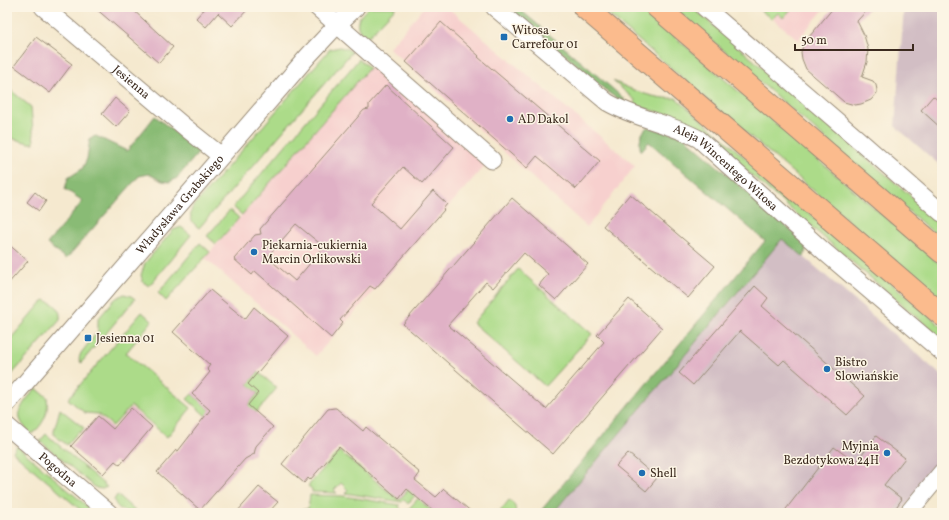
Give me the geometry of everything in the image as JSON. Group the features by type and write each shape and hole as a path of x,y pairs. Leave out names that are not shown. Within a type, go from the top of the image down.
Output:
{"main road":[{"path":"584,7 942,314"},
{"path":"657,7 942,252"}],"street":[{"name":"Jesienna","path":"43,7 221,156"},
{"path":"317,7 492,160"},
{"name":"Władysława Grabskiego","path":"7,404 337,24 356,7"},
{"name":"Aleja Wincentego Witosa","path":"494,7 607,102 621,110 685,131 699,139 827,254 942,352"},
{"path":"704,7 860,140 942,213"},
{"name":"Pogodna","path":"7,426 109,513"},
{"path":"908,513 942,472"}],"shaded area":[{"path":"424,7 447,7 635,166 587,227 389,48"},
{"path":"756,7 826,7 800,37 800,41"},
{"path":"904,7 942,7 942,167 895,126"},
{"path":"373,63 487,163 316,356 205,258"},
{"path":"782,238 942,376 942,462 900,513 553,513"}],"green space":[{"path":"369,7 396,7 366,39 359,30 358,22 361,15"},
{"path":"509,7 517,7 623,98 626,105 609,93"},
{"path":"600,7 640,7 942,266 942,301"},
{"path":"673,7 692,7 942,223 942,240 741,65"},
{"path":"756,7 793,7 783,18 778,13 772,19"},
{"path":"340,47 352,52 199,228 194,224 191,220 192,208 330,49"},
{"path":"359,59 369,68 242,215 233,207"},
{"path":"613,81 652,96 676,98 942,327 942,339 736,162 697,131 670,115 635,106 635,100"},
{"path":"8,88 31,107 34,143 7,137"},
{"path":"155,116 199,152 177,178 170,182 162,181 149,174 139,176 66,259 47,244 83,201 65,189 68,178 82,169 87,159 90,138 96,136 127,151"},
{"path":"647,127 683,136 805,243 806,249 804,257 782,239 553,513 539,513 765,241 649,142 641,151 641,138"},
{"path":"230,210 239,218 216,244 207,236"},
{"path":"181,227 191,235 149,286 143,282 141,275 145,263 173,230"},
{"path":"200,243 210,252 166,301 158,293"},
{"path":"518,269 592,334 545,386 473,323"},
{"path":"124,294 135,299 81,363 79,358 81,353 98,331 98,319 115,299"},
{"path":"44,300 51,303 58,309 60,320 7,380 7,343"},
{"path":"142,312 152,321 126,353 191,408 167,437 131,406 113,426 98,414 85,413 68,399"},
{"path":"258,372 277,388 233,440 187,399 192,394 230,427 258,393 248,384"},
{"path":"36,388 47,397 47,408 43,422 32,434 21,422 20,411 26,400"},
{"path":"60,409 84,428 80,433 78,432 67,445 54,435"},
{"path":"46,434 107,487 102,489 96,488 40,441"},
{"path":"17,446 95,513 84,513 13,452"},
{"path":"339,451 399,500 415,482 418,492 408,504 404,500 402,502 345,493 348,490 341,483 334,490 337,493 312,492 312,489 308,486"},
{"path":"117,495 138,513 130,513 120,509 115,504 114,500"},
{"path":"310,495 343,496 400,505 399,507 401,509 400,513 299,513 299,510 308,509"},
{"path":"421,495 428,499 424,504 432,511 430,513 405,513"},
{"path":"509,500 515,507 515,513 500,513 501,510"}],"building":[{"path":"94,7 130,7 173,47 159,63"},
{"path":"206,7 250,7 232,26 218,13 206,27 196,18"},
{"path":"834,7 870,7 857,21 864,35 868,49 867,62 862,77 873,81 876,85 877,93 871,100 861,104 855,105 844,102 806,69 802,59 801,52 804,43"},
{"path":"441,22 479,56 478,57 600,161 576,189 537,156 527,168 406,62"},
{"path":"36,37 72,64 50,93 14,66"},
{"path":"386,85 454,147 422,184 403,167 371,203 400,229 433,191 447,204 443,209 444,210 375,289 370,286 340,320 343,323 331,338 255,271 252,275 234,259 255,235 261,234 260,229 364,110 369,109 369,104","holes":["296,224 324,247 295,281 267,257"]},
{"path":"933,96 942,104 942,129 921,110"},
{"path":"115,98 130,111 116,127 102,114"},
{"path":"35,192 46,201 39,211 27,202"},
{"path":"630,194 715,266 688,298 603,226"},
{"path":"512,198 588,264 556,300 539,285 548,274 524,253 493,288 486,282 448,325 546,409 604,342 597,335 629,299 662,328 553,454 403,324"},
{"path":"7,243 28,261 7,285"},
{"path":"755,286 768,298 762,306 865,396 847,415 784,360 779,365 740,331 693,385 679,373"},
{"path":"210,290 245,319 254,307 288,336 248,384 258,393 248,405 273,427 256,446 254,454 245,459 200,510 157,472 176,450 178,451 210,410 192,394 210,372 207,369 210,365 173,332"},
{"path":"131,408 152,427 120,465 115,461 103,474 71,446 98,416 113,429"},
{"path":"336,408 363,431 366,427 420,473 415,480 436,497 444,489 473,513 435,513 407,489 399,499 339,447 310,480 308,478 304,483 282,464 328,409"},
{"path":"876,436 905,458 884,485 902,499 892,513 783,513 834,447 856,463"},
{"path":"628,453 657,478 646,491 616,466"},
{"path":"259,487 278,502 268,513 236,513"}],"place":[{"name":"Witosa - Carrefour 01","path":"504,37"},
{"name":"AD Dakol","path":"510,119"},
{"name":"Piekarnia-cukiernia Marcin Orlikowski","path":"254,252"},
{"name":"Jesienna 01","path":"88,338"},
{"name":"Bistro Slowiańskie","path":"827,369"},
{"name":"Myjnia Bezdotykowa 24H","path":"887,453"},
{"name":"Shell","path":"642,473"}]}
